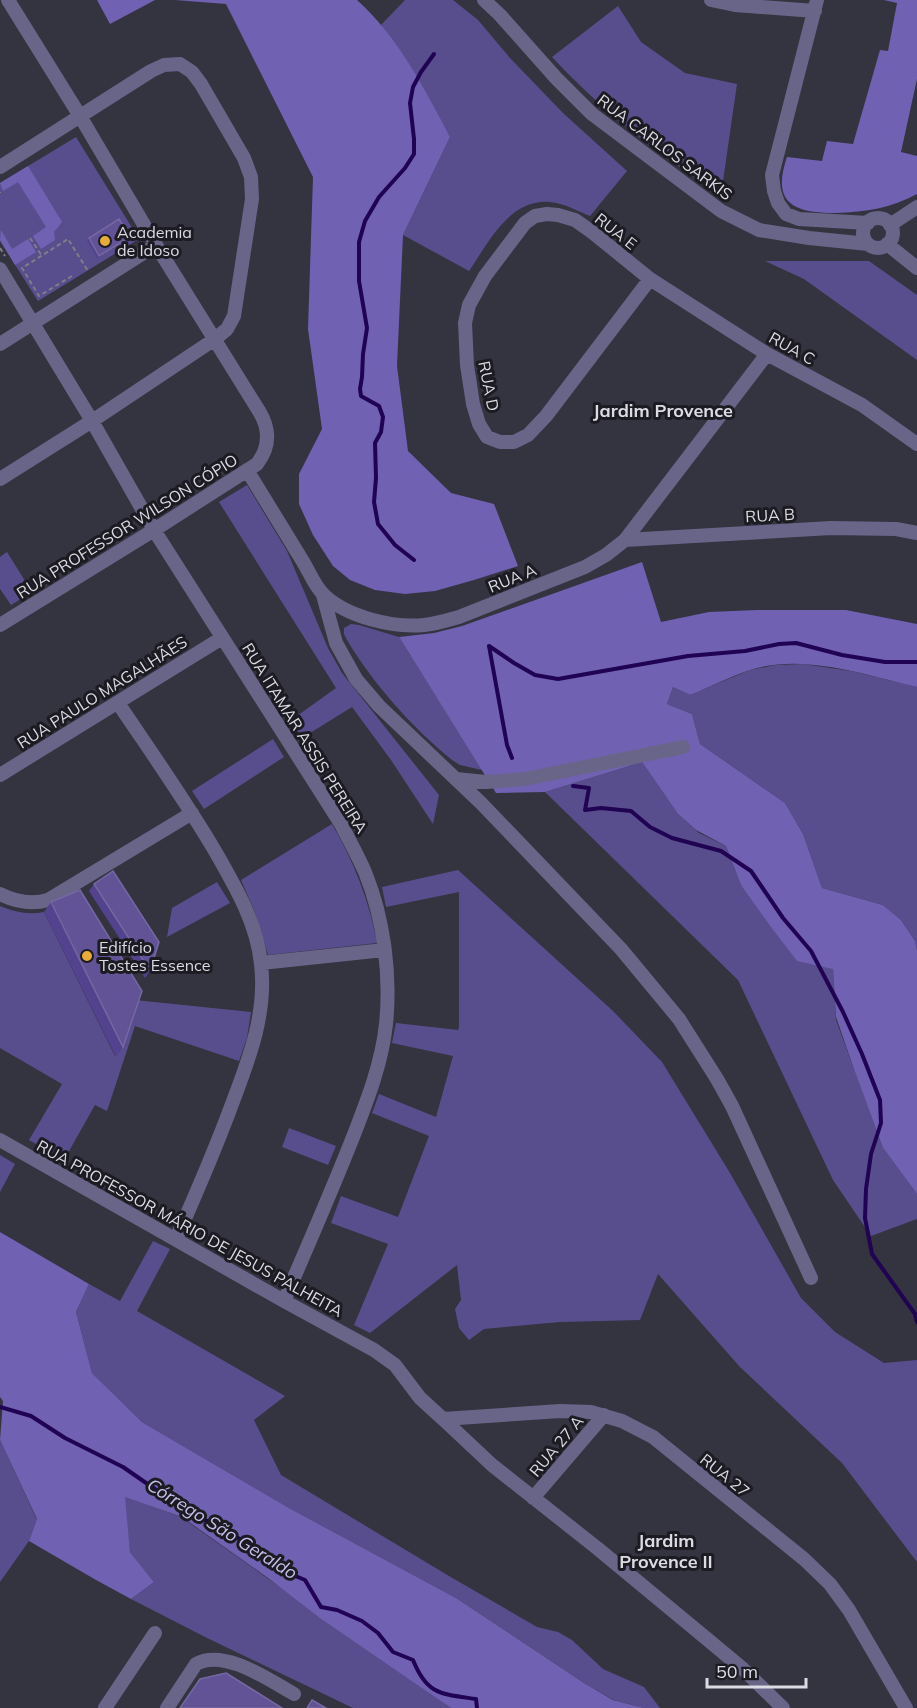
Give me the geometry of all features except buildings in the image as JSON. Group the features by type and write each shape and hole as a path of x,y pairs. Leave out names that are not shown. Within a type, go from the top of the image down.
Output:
{"street":[{"path":"8,0 215,339"},
{"name":"RUA CARLOS SARKIS","path":"484,0 592,114 721,211 759,230 868,244"},
{"path":"711,0 735,5 816,6 772,176 774,191 778,203 786,214 799,219 868,223 876,219 886,221 890,225 892,234 890,241 880,248 868,244 863,231 868,223"},
{"path":"0,167 151,71 164,65 180,64 192,72 201,84 244,158 251,177 252,199 234,316 227,329 92,421 0,479"},
{"path":"890,225 917,207"},
{"name":"RUA D","path":"558,215 535,216 525,223 485,276 469,305 465,323 467,365 473,404 479,424 487,436 500,442 514,442 528,435 546,416 650,279"},
{"name":"RUA E","path":"558,215 575,220 650,279"},
{"path":"887,244 917,268"},
{"path":"0,344 156,245"},
{"name":"RUA ITAMAR ASSIS PEREIRA","path":"3,263 33,323 154,530 326,799 356,851 373,896 384,950 386,1026 370,1090 338,1175 284,1301"},
{"name":"RUA C","path":"650,279 767,354 862,405 917,444"},
{"name":"RUA PROFESSOR WILSON CÓPIO","path":"0,625 256,464 266,450 268,441 263,417 215,339"},
{"name":"RUA A","path":"247,470 323,595 344,608 370,619 406,626 425,625 459,617 585,567 606,555 624,540 767,354"},
{"name":"RUA B","path":"624,540 831,528 917,533"},
{"path":"323,595 336,643 356,679 380,706 482,803 621,949 680,1019 732,1106 811,1278"},
{"name":"RUA PAULO MAGALHÃES","path":"0,775 222,638"},
{"path":"118,702 192,813 238,893 252,926 261,963 262,1002 250,1057 214,1154 176,1239"},
{"path":"456,779 486,782 525,779 683,747"},
{"path":"0,894 28,903 48,900 192,813"},
{"path":"261,963 384,950"},
{"name":"RUA PROFESSOR MÁRIO DE JESUS PALHEITA","path":"0,1140 363,1344 395,1365 420,1398 443,1419"},
{"name":"RUA 27","path":"443,1419 560,1411 591,1412 630,1425 653,1437 804,1559 830,1584 849,1610 906,1708"},
{"name":"RUA 27 A","path":"533,1498 604,1415"},
{"path":"443,1419 492,1465 597,1548 743,1669 783,1708"},
{"path":"105,1708 155,1633"},
{"path":"166,1708 196,1664 213,1659 227,1661 253,1671 294,1694"}],"path":[{"path":"30,238 42,256"},
{"path":"61,238 63,243"},
{"path":"72,276 39,296 22,268 68,239 89,274"},
{"path":"0,248 3,263"}],"shaded area":[{"path":"97,0 155,0 110,24"},
{"path":"175,0 357,0 386,31 410,64 450,137 403,235 397,366 408,451 451,493 494,504 518,566 435,591 405,594 375,590 350,580 333,566 313,535 299,504 299,474 322,429 308,329 313,177 226,4"},
{"path":"405,0 453,0 478,20 510,58 563,113 627,171 590,216 550,202 523,207 502,224 469,271 403,235 450,137 381,25"},
{"path":"884,0 917,0 917,79 901,152 917,156 917,194 888,206 858,212 821,213 798,208 784,195 782,186 787,157 822,161 827,141 853,144 880,50 888,51 897,3"},
{"path":"618,6 641,42 685,73 737,84 721,195 611,114 552,57"},
{"path":"76,137 139,239 38,301 0,241 0,183"},
{"path":"28,166 62,222 54,232 55,240 41,249 33,236 46,227 18,182 3,191 0,183"},
{"path":"1,230 12,249 28,239 36,252 15,265 0,240"},
{"path":"765,261 869,261 917,295 917,360 804,279"},
{"path":"247,485 287,551 328,648 342,673 439,795 433,824 391,760 352,707 302,738 290,721 336,688 219,502"},
{"path":"7,552 32,592 11,605 0,589 0,557"},
{"path":"642,562 661,622 709,612 846,610 917,624 917,687 834,668 813,665 771,665 750,670 690,695 673,687 667,704 692,714 700,744 785,803 803,834 822,888 883,905 901,920 915,941 917,950 917,1194 883,1148 836,1017 833,969 797,961 741,885 726,846 696,830 678,814 642,762 545,792 496,793 399,637 434,633 462,626"},
{"path":"351,624 399,637 482,770 460,765 452,760 395,704 369,673 347,640 344,628"},
{"path":"803,664 851,671 917,687 917,950 915,941 901,920 883,905 822,888 803,834 785,803 700,744 692,714 667,704 673,687 690,695 750,670 776,665"},
{"path":"273,739 284,757 204,809 192,791"},
{"path":"642,762 678,814 699,833 726,846 741,885 833,969 836,1020 883,1148 917,1194 917,1219 871,1236 833,1180 738,980 545,792"},
{"path":"332,824 360,882 377,943 268,955 254,910 241,880"},
{"path":"458,870 613,1011 662,1062 730,1173 801,1298 835,1332 884,1363 917,1360 917,1562 842,1463 740,1367 658,1274 640,1320 560,1322 484,1329 469,1340 459,1328 455,1309 461,1300 457,1265 370,1333 354,1325 388,1244 331,1223 341,1196 398,1217 429,1136 372,1113 379,1094 436,1117 453,1056 392,1043 396,1023 458,1030 459,1027 459,892 386,907 382,887"},
{"path":"217,882 230,903 167,937 172,908"},
{"path":"0,906 22,912 44,912 115,1056 135,1000 251,1012 247,1038 239,1061 135,1026 107,1111 95,1105 64,1160 29,1140 62,1084 0,1048"},
{"path":"289,1128 336,1146 328,1165 282,1147"},
{"path":"0,1155 15,1164 0,1192"},
{"path":"0,1232 89,1284 76,1312 92,1373 142,1422 289,1508 456,1598 613,1700 644,1708 451,1708 320,1618 182,1517 125,1497 130,1552 154,1582 131,1599 29,1541 37,1519 0,1440 3,1401 0,1397"},
{"path":"153,1241 170,1249 137,1311 285,1396 254,1420 281,1475 537,1627 558,1632 572,1640 603,1669 644,1687 660,1708 644,1708 614,1700 584,1683 456,1598 289,1508 142,1422 92,1373 76,1312 89,1284 120,1301"},
{"path":"0,1440 37,1520 29,1541 0,1582"},
{"path":"124,1496 181,1517 451,1708 353,1708 131,1599 154,1582 130,1552"}],"waterway":[{"path":"414,560 395,545 378,524 374,502 375,443 381,432 383,417 379,406 361,396 360,389 367,328 359,281 359,242 365,221 379,197 405,168 414,154 410,103 413,87 434,54"},
{"path":"489,646 535,675 558,679 688,656 745,651 796,643 842,655 885,662 917,662"},
{"path":"489,646 507,745 512,758"},
{"path":"573,786 589,788 585,810 601,808 631,811 650,827 672,838 721,851 751,871 783,918 811,951 843,1012 880,1100 881,1123 871,1154 865,1218 872,1254 915,1314 917,1322"},
{"name":"Córrego São Geraldo","path":"0,1407 31,1416 65,1438 123,1467 191,1514 226,1529 281,1570 305,1580 321,1607 337,1610 362,1621 378,1633 393,1652 413,1660 424,1680 437,1691 476,1699 477,1708"}],"place":[{"name":"Academia de Idoso","path":"105,241"},
{"name":"Edifício Tostes Essence","path":"87,956"}],"district":[{"name":"Jardim Provence","path":"663,411"},
{"name":"Jardim Provence II","path":"666,1551"}]}
